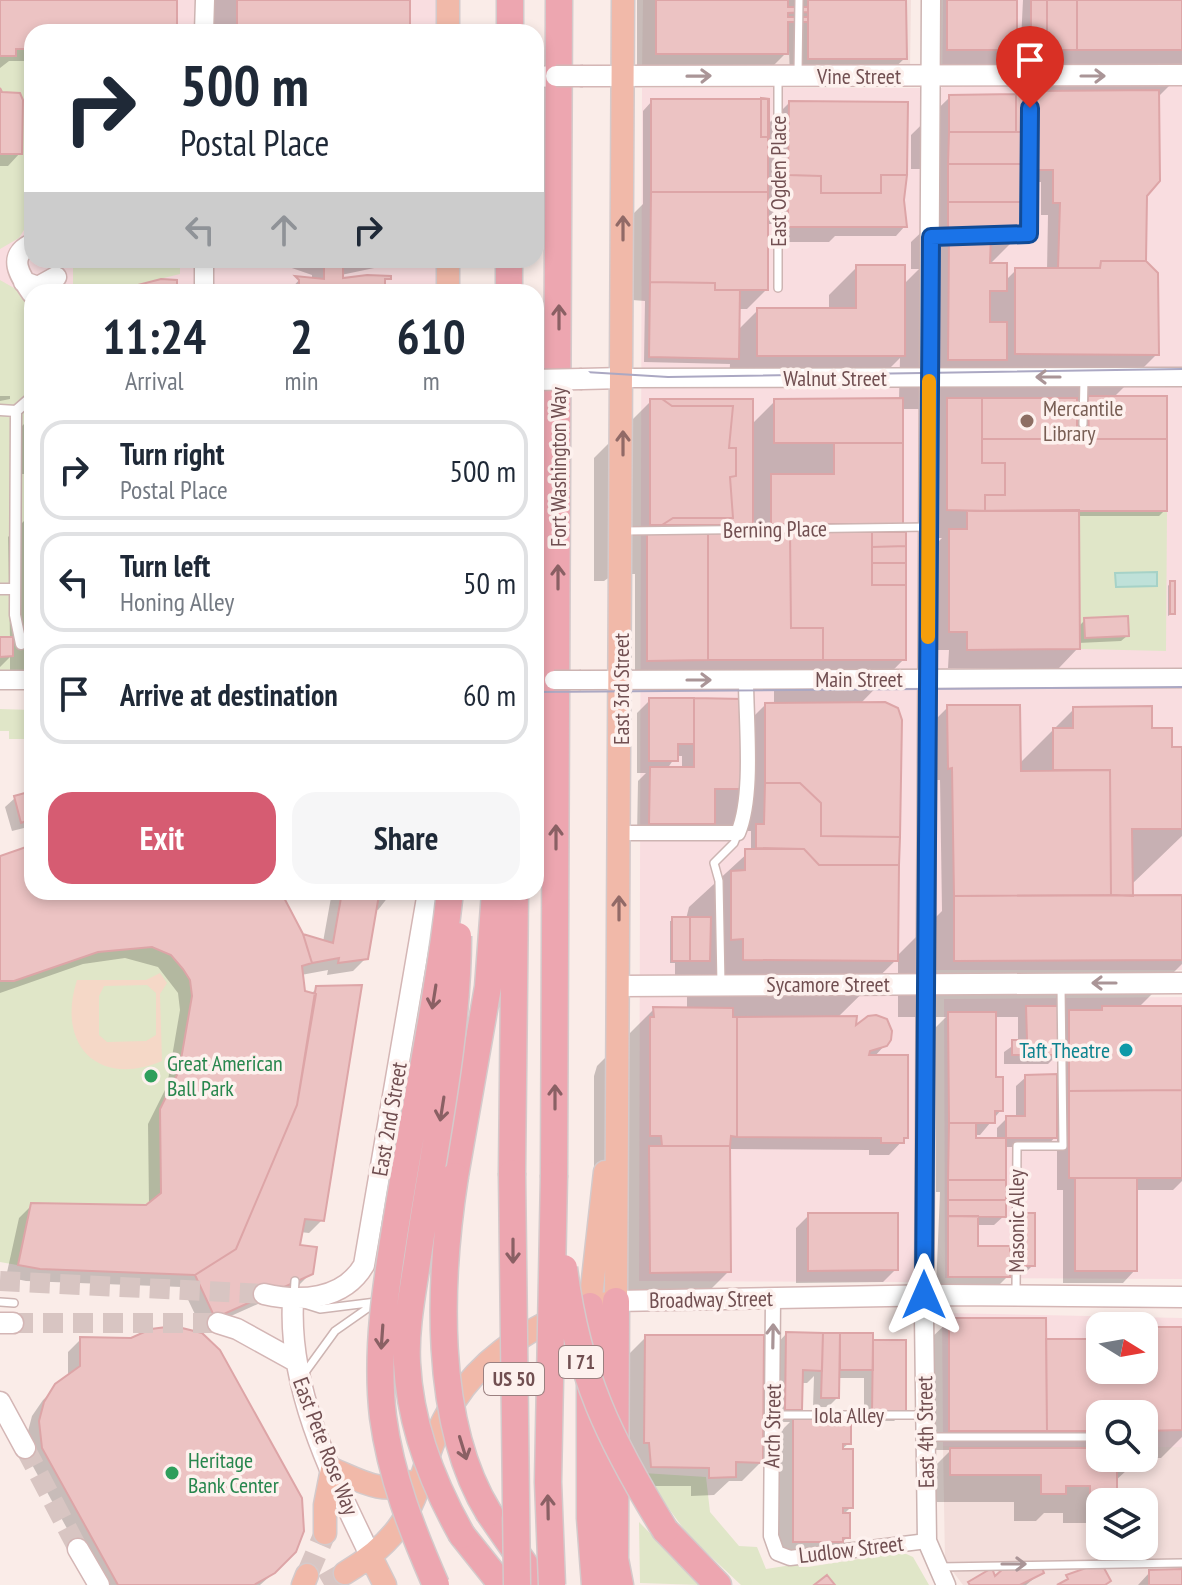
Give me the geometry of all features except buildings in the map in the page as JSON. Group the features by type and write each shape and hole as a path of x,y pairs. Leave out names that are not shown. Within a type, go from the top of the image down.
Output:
{"highway":[{"path":"510,0 510,24"},
{"name":"Fort Washington Way","path":"554,1175 559,0"},
{"path":"436,1585 392,1472 383,1415 381,1340 390,1264 449,900"},
{"path":"458,900 452,1028 410,1315 407,1363 417,1428 437,1491 462,1535 502,1585"},
{"path":"494,900 488,987 455,1176 443,1302 448,1382 461,1442 489,1513 539,1585"},
{"name":"US 50","path":"515,900 512,1173 517,1585"},
{"name":"I 71","path":"554,1175 564,1272 581,1363 616,1445 665,1530 718,1585"},
{"name":"US 50","path":"552,1585 548,1482 554,1175"},
{"path":"616,1301 615,1559 620,1585"},
{"path":"590,1306 590,1518 595,1585"}],"main road":[{"path":"448,0 448,24"},
{"name":"East 3rd Street","path":"616,1301 623,0"},
{"name":"Vine Street","path":"544,77 1182,75"},
{"name":"Walnut Street","path":"544,380 623,378"},
{"name":"East 2nd Street","path":"294,1291 343,1287 359,1274 366,1257 427,900"},
{"name":"Sycamore Street","path":"619,986 1182,983"},
{"path":"590,1306 618,1057"},
{"path":"264,1294 294,1291"},
{"name":"East Pete Rose Way","path":"294,1291 291,1333 297,1370 332,1469 385,1585"},
{"name":"Broadway Street","path":"345,1573 371,1557 400,1528 415,1503 453,1403 494,1354 530,1330 590,1306 616,1301 924,1295 1182,1297"},
{"path":"218,1323 237,1329 297,1370"},
{"path":"0,1402 25,1448"},
{"path":"325,1533 325,1505 332,1469 387,1489 424,1477"},
{"path":"78,1549 99,1585"}],"street":[{"path":"204,24 205,0"},
{"name":"East 4th Street","path":"931,0 925,1437 927,1541 946,1585"},
{"name":"Walnut Street","path":"623,378 1182,377"},
{"path":"0,410 16,411 24,404"},
{"path":"16,411 15,615 21,644"},
{"path":"0,589 15,589"},
{"name":"Main Street","path":"544,680 1182,678"},
{"path":"0,680 24,680"},
{"path":"620,833 738,833 743,821 745,790 746,680"},
{"name":"Arch Street","path":"773,1298 771,1536 777,1553"},
{"name":"Ludlow Street","path":"777,1553 790,1558 927,1541"}],"lane":[{"name":"East Ogden Place","path":"778,288 788,75 799,0"},
{"path":"931,237 1029,234 1030,76"},
{"path":"1083,424 1084,377"},
{"name":"Berning Place","path":"622,531 928,527"},
{"path":"721,985 719,881 714,863 734,843 738,833"},
{"name":"Masonic Alley","path":"1016,1295 1017,1146 1063,1146 1061,984"},
{"path":"297,1370 335,1331 376,1302 388,1283 397,1257 414,1157"},
{"path":"294,1291 320,1309 376,1302"},
{"path":"0,1302 9,1316"},
{"name":"Iola Alley","path":"772,1415 926,1415"},
{"path":"925,1437 1086,1437"},
{"path":"937,1567 1182,1563"}],"shaded area":[{"path":"0,0 448,0 448,24 24,24 24,268 448,268 448,284 24,284 24,680 0,680"},
{"path":"643,0 911,0 910,69 642,69"},
{"path":"943,0 1182,0 1182,970 918,970 920,1282 639,1281 642,88 942,88"},
{"path":"1182,997 1182,1279 945,1278 944,999"},
{"path":"942,1313 1086,1316 1086,1384 1158,1384 1158,1318 1182,1318 1182,1447 1158,1447 1158,1400 1086,1400 1086,1446 943,1446"},
{"path":"943,1446 1086,1446 1086,1472 1158,1472 1158,1447 1182,1447 1182,1585 963,1585 945,1561"}],"green space":[{"path":"16,49 24,49 24,230 19,238 0,249 0,56 16,56"},
{"path":"73,268 180,268 180,274 139,284 73,284"},
{"path":"0,280 21,292 24,299 24,680 0,680"},
{"path":"1079,510 1167,511 1166,651 1080,649"},
{"path":"0,709 24,710 24,739 9,739 9,731 0,731"},
{"name":"Great American Ball Park","path":"24,848 24,900 285,900 303,934 312,963 302,966 305,991 316,994 195,1275 40,1269 0,1262 0,856"},
{"path":"643,1473 706,1477 710,1512 739,1546 757,1547 766,1569 798,1564 799,1567 808,1567 902,1552 913,1557 929,1585 741,1585 688,1535"},
{"path":"639,1522 701,1585 640,1583"}],"sand":[{"path":"160,973 167,983 160,994 162,1061 139,1068 119,1069 101,1064 88,1055 78,1041 72,1024 77,980 146,980","holes":["147,985 156,993 156,1035 146,1041 107,1042 99,1035 99,996 104,986"]}],"water":[{"path":"1157,572 1157,586 1116,587 1115,573"}],"tunnel":[{"path":"0,1281 264,1294"},
{"path":"13,1323 218,1323"},
{"path":"25,1448 78,1549"},
{"path":"307,1575 325,1533"},
{"path":"324,1585 345,1573"}],"tram line":[{"path":"544,369 668,377 1182,369"},
{"path":"544,692 1182,687"}],"slow traffic":[{"path":"928,637 929,381"}],"place":[{"name":"Mercantile Library","path":"1027,421"},
{"name":"Taft Theatre","path":"1126,1050"},
{"name":"Great American Ball Park","path":"151,1076"},
{"name":"Heritage Bank Center","path":"172,1473"}],"route":[{"path":"924,1295 931,237 946,234 1029,234 1030,108"}]}
